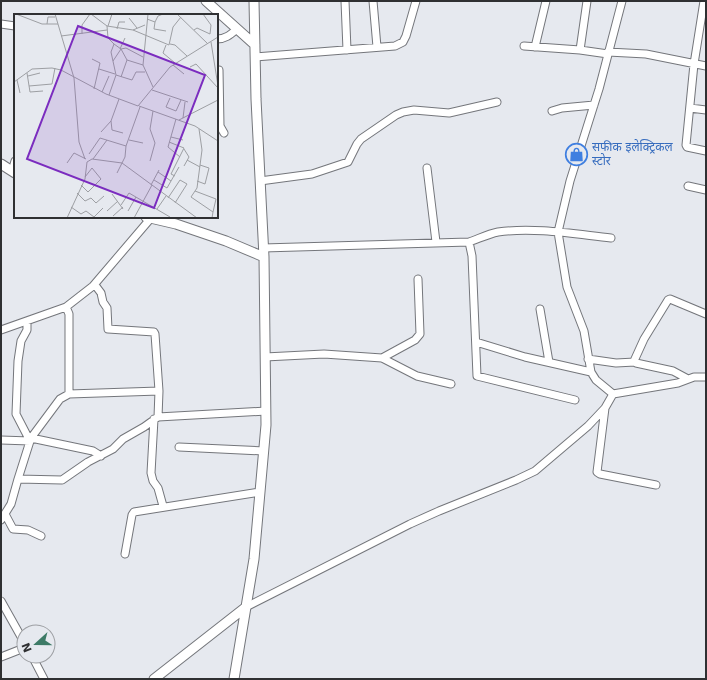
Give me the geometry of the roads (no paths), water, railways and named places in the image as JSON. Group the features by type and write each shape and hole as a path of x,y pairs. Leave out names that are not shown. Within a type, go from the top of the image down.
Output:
{"main road":[{"path":"206,1 255,45"},
{"path":"234,679 254,560 264,451 266,411 264,253 255,57 254,1"},
{"path":"1,164 13,172"},
{"path":"148,218 166,219 264,253"},
{"path":"154,679 246,607"}],"street":[{"path":"345,1 347,50"},
{"path":"373,1 377,48"},
{"path":"255,57 395,46 403,42 406,36 416,1"},
{"path":"535,47 546,1"},
{"path":"580,50 587,1"},
{"path":"622,1 594,105 570,181 558,232 567,287 584,331 591,372 596,380 613,394 678,383 697,376 706,378"},
{"path":"683,154 686,147 694,64 704,1"},
{"path":"1,24 14,26"},
{"path":"218,39 228,37 237,29"},
{"path":"524,46 608,53 642,54 706,66"},
{"path":"218,70 218,126 224,133"},
{"path":"260,181 312,174 348,162 361,139 392,117 403,112 414,110 449,113 497,102"},
{"path":"552,111 562,108 594,105"},
{"path":"690,108 706,110"},
{"path":"686,147 706,151"},
{"path":"427,168 436,242"},
{"path":"688,186 706,190"},
{"path":"1,330 66,307 95,285 148,218"},
{"path":"264,253 436,242 468,242 499,232 528,230 611,238"},
{"path":"468,242 472,256 476,374 478,377 575,400"},
{"path":"382,358 415,340 420,334 418,279"},
{"path":"95,285 101,293 103,302 107,308 108,329 155,333 159,391 150,473 158,488 163,506"},
{"path":"635,362 644,339 668,300 670,299 706,314"},
{"path":"66,307 69,314 69,394"},
{"path":"540,309 549,362"},
{"path":"27,321 27,330 21,341 18,361 16,414 30,440"},
{"path":"476,342 525,357 591,372"},
{"path":"265,357 324,354 382,358 417,376 450,384"},
{"path":"588,359 616,363 635,362 673,371 688,379"},
{"path":"41,536 28,530 13,528 3,517 11,504 30,440 60,399 69,394 159,391"},
{"path":"246,607 439,510 535,471 588,426 605,408 613,394"},
{"path":"605,408 597,472 600,474 656,485"},
{"path":"18,479 62,480 88,462 113,449 123,439 156,418 266,411"},
{"path":"1,440 30,440 94,451 101,456"},
{"path":"179,447 264,451"},
{"path":"125,554 133,513 163,506 260,492"},
{"path":"1,601 16,628"},
{"path":"1,657 16,651"},
{"path":"36,664 44,679"}],"place":[{"name":"सफीक इलेक्ट्रिकल स्टोर","path":"576,154"}]}
